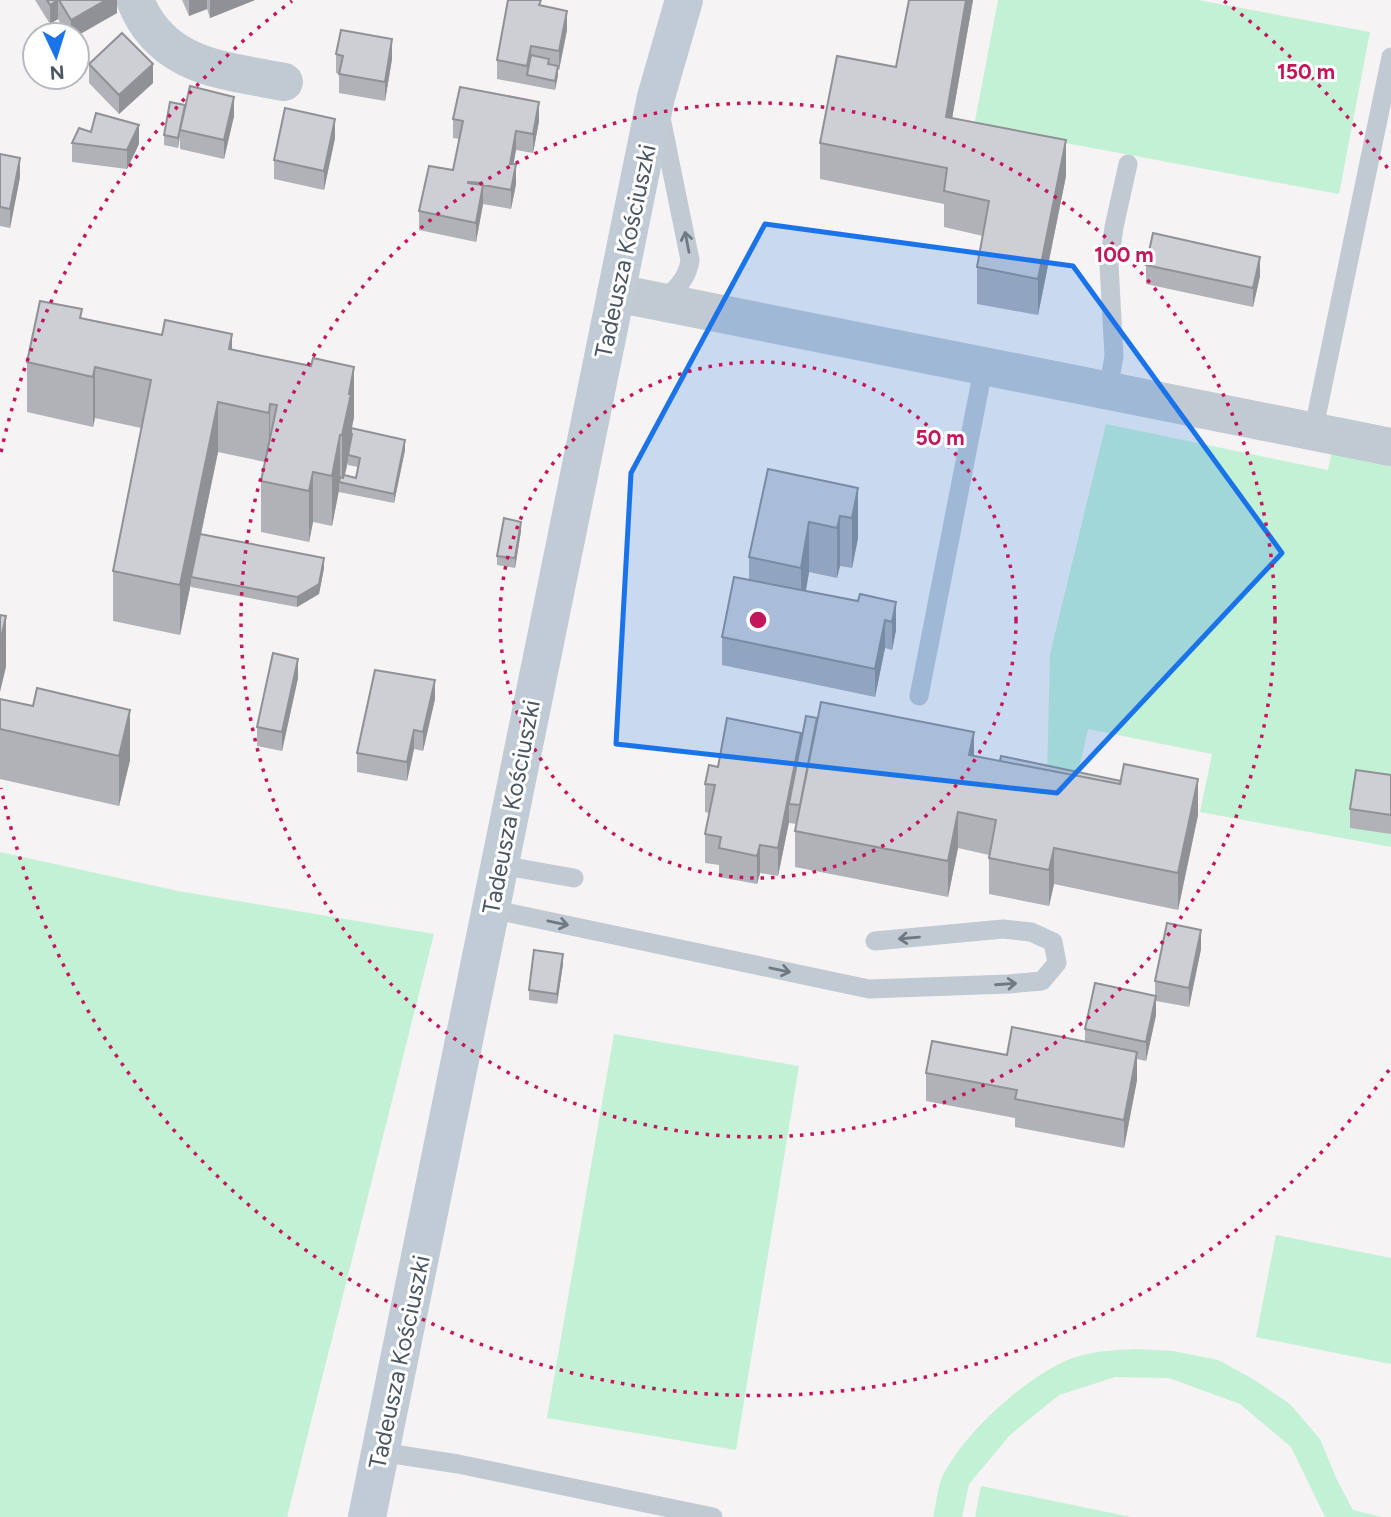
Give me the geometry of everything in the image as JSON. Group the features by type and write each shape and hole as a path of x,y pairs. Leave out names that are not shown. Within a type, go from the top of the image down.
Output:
{"main road":[{"name":"Tadeusza Kościuszki","path":"656,97 667,0"},
{"name":"Tadeusza Kościuszki","path":"367,1517 656,97 684,0"}],"street":[{"path":"135,0 141,15 157,38 179,55 206,66 284,82"},
{"path":"616,293 1391,447"}],"lane":[{"path":"1313,432 1391,57"},
{"path":"656,97 690,260 683,280 663,301"},
{"path":"1108,391 1114,356 1109,265 1114,227 1128,164"},
{"path":"919,696 984,365"},
{"path":"500,865 574,878"},
{"path":"491,909 869,989 1042,981 1057,963 1053,942 1031,932 1003,929 875,941"},
{"path":"380,1452 458,1464 713,1517"}],"highlighted area":[{"path":"765,224 1073,266 1282,553 1057,793 616,744 631,473"}],"green space":[{"path":"998,0 1198,0 1370,32 1339,194 974,126"},
{"path":"1339,417 1391,428 1391,847 1200,812 1212,754 1088,729 1075,787 1047,781 1050,654 1106,424 1328,470"},
{"path":"0,852 178,891 434,934 287,1517 0,1517"},
{"path":"614,1034 799,1066 736,1450 547,1418"},
{"path":"1276,1235 1391,1258 1391,1364 1256,1337"},
{"path":"1136,1349 1173,1351 1218,1360 1290,1404 1320,1439 1353,1510 1382,1517 1325,1517 1291,1447 1240,1404 1169,1378 1115,1377 1059,1395 1010,1435 969,1484 962,1517 933,1517 941,1480 950,1463 979,1426 1016,1392 1055,1366 1073,1358 1096,1352"},
{"path":"981,1486 1131,1517 975,1517"}],"building":[{"path":"59,0 106,0 71,20"},
{"path":"508,0 541,0 539,5 567,11 559,51 531,46 527,66 497,60"},
{"path":"909,0 966,0 946,117 1066,140 1038,279 977,267 989,201 944,191 947,168 820,143 837,56 896,67"},
{"path":"341,30 392,39 385,82 339,74 343,56 336,54"},
{"path":"122,33 153,64 119,95 91,66 91,62"},
{"path":"531,55 549,59 548,64 558,66 555,81 527,75"},
{"path":"190,86 234,97 224,140 180,130"},
{"path":"460,87 539,102 533,134 516,131 510,164 516,164 511,190 483,185 476,223 419,211 429,166 453,170 463,121 453,119"},
{"path":"170,102 185,105 178,138 164,135"},
{"path":"285,108 335,119 324,171 274,160"},
{"path":"96,113 139,125 127,150 72,143 79,128 91,132"},
{"path":"0,154 20,158 10,209 0,207"},
{"path":"1153,233 1260,257 1253,288 1146,265"},
{"path":"40,301 82,309 80,318 162,335 165,320 232,334 229,349 311,366 313,358 354,367 351,394 332,476 313,472 309,491 261,481 277,405 270,404 269,413 218,402 180,585 113,571 151,380 95,367 93,377 27,362"},
{"path":"351,428 405,440 394,494 339,482 344,475 356,478 360,458 348,455"},
{"path":"768,469 858,488 852,518 840,516 837,528 809,522 801,568 749,557"},
{"path":"504,518 521,522 515,558 497,556"},
{"path":"200,534 324,558 319,584 297,597 191,577"},
{"path":"734,577 858,601 860,594 896,602 892,622 885,620 875,669 722,637"},
{"path":"0,615 6,616 0,642"},
{"path":"273,653 298,659 282,732 257,727"},
{"path":"375,670 435,680 423,732 414,730 407,762 357,753"},
{"path":"37,688 130,710 119,756 0,729 0,699 33,706"},
{"path":"821,702 974,732 969,755 1120,784 1124,764 1198,779 1178,873 1054,848 1049,870 989,858 996,820 958,812 948,861 795,831"},
{"path":"806,716 817,718 800,805 789,804"},
{"path":"727,718 801,733 778,848 760,845 757,856 719,848 721,837 705,834 715,785 705,784 709,765 718,767"},
{"path":"1001,756 1121,781 1120,784 1000,761"},
{"path":"1356,770 1391,775 1391,815 1350,809"},
{"path":"1167,923 1201,930 1189,988 1155,981"},
{"path":"534,950 563,954 557,994 529,990"},
{"path":"1095,983 1156,996 1146,1042 1085,1029"},
{"path":"1012,1027 1137,1052 1124,1120 1015,1099 1017,1090 926,1073 932,1041 1007,1055"}]}
